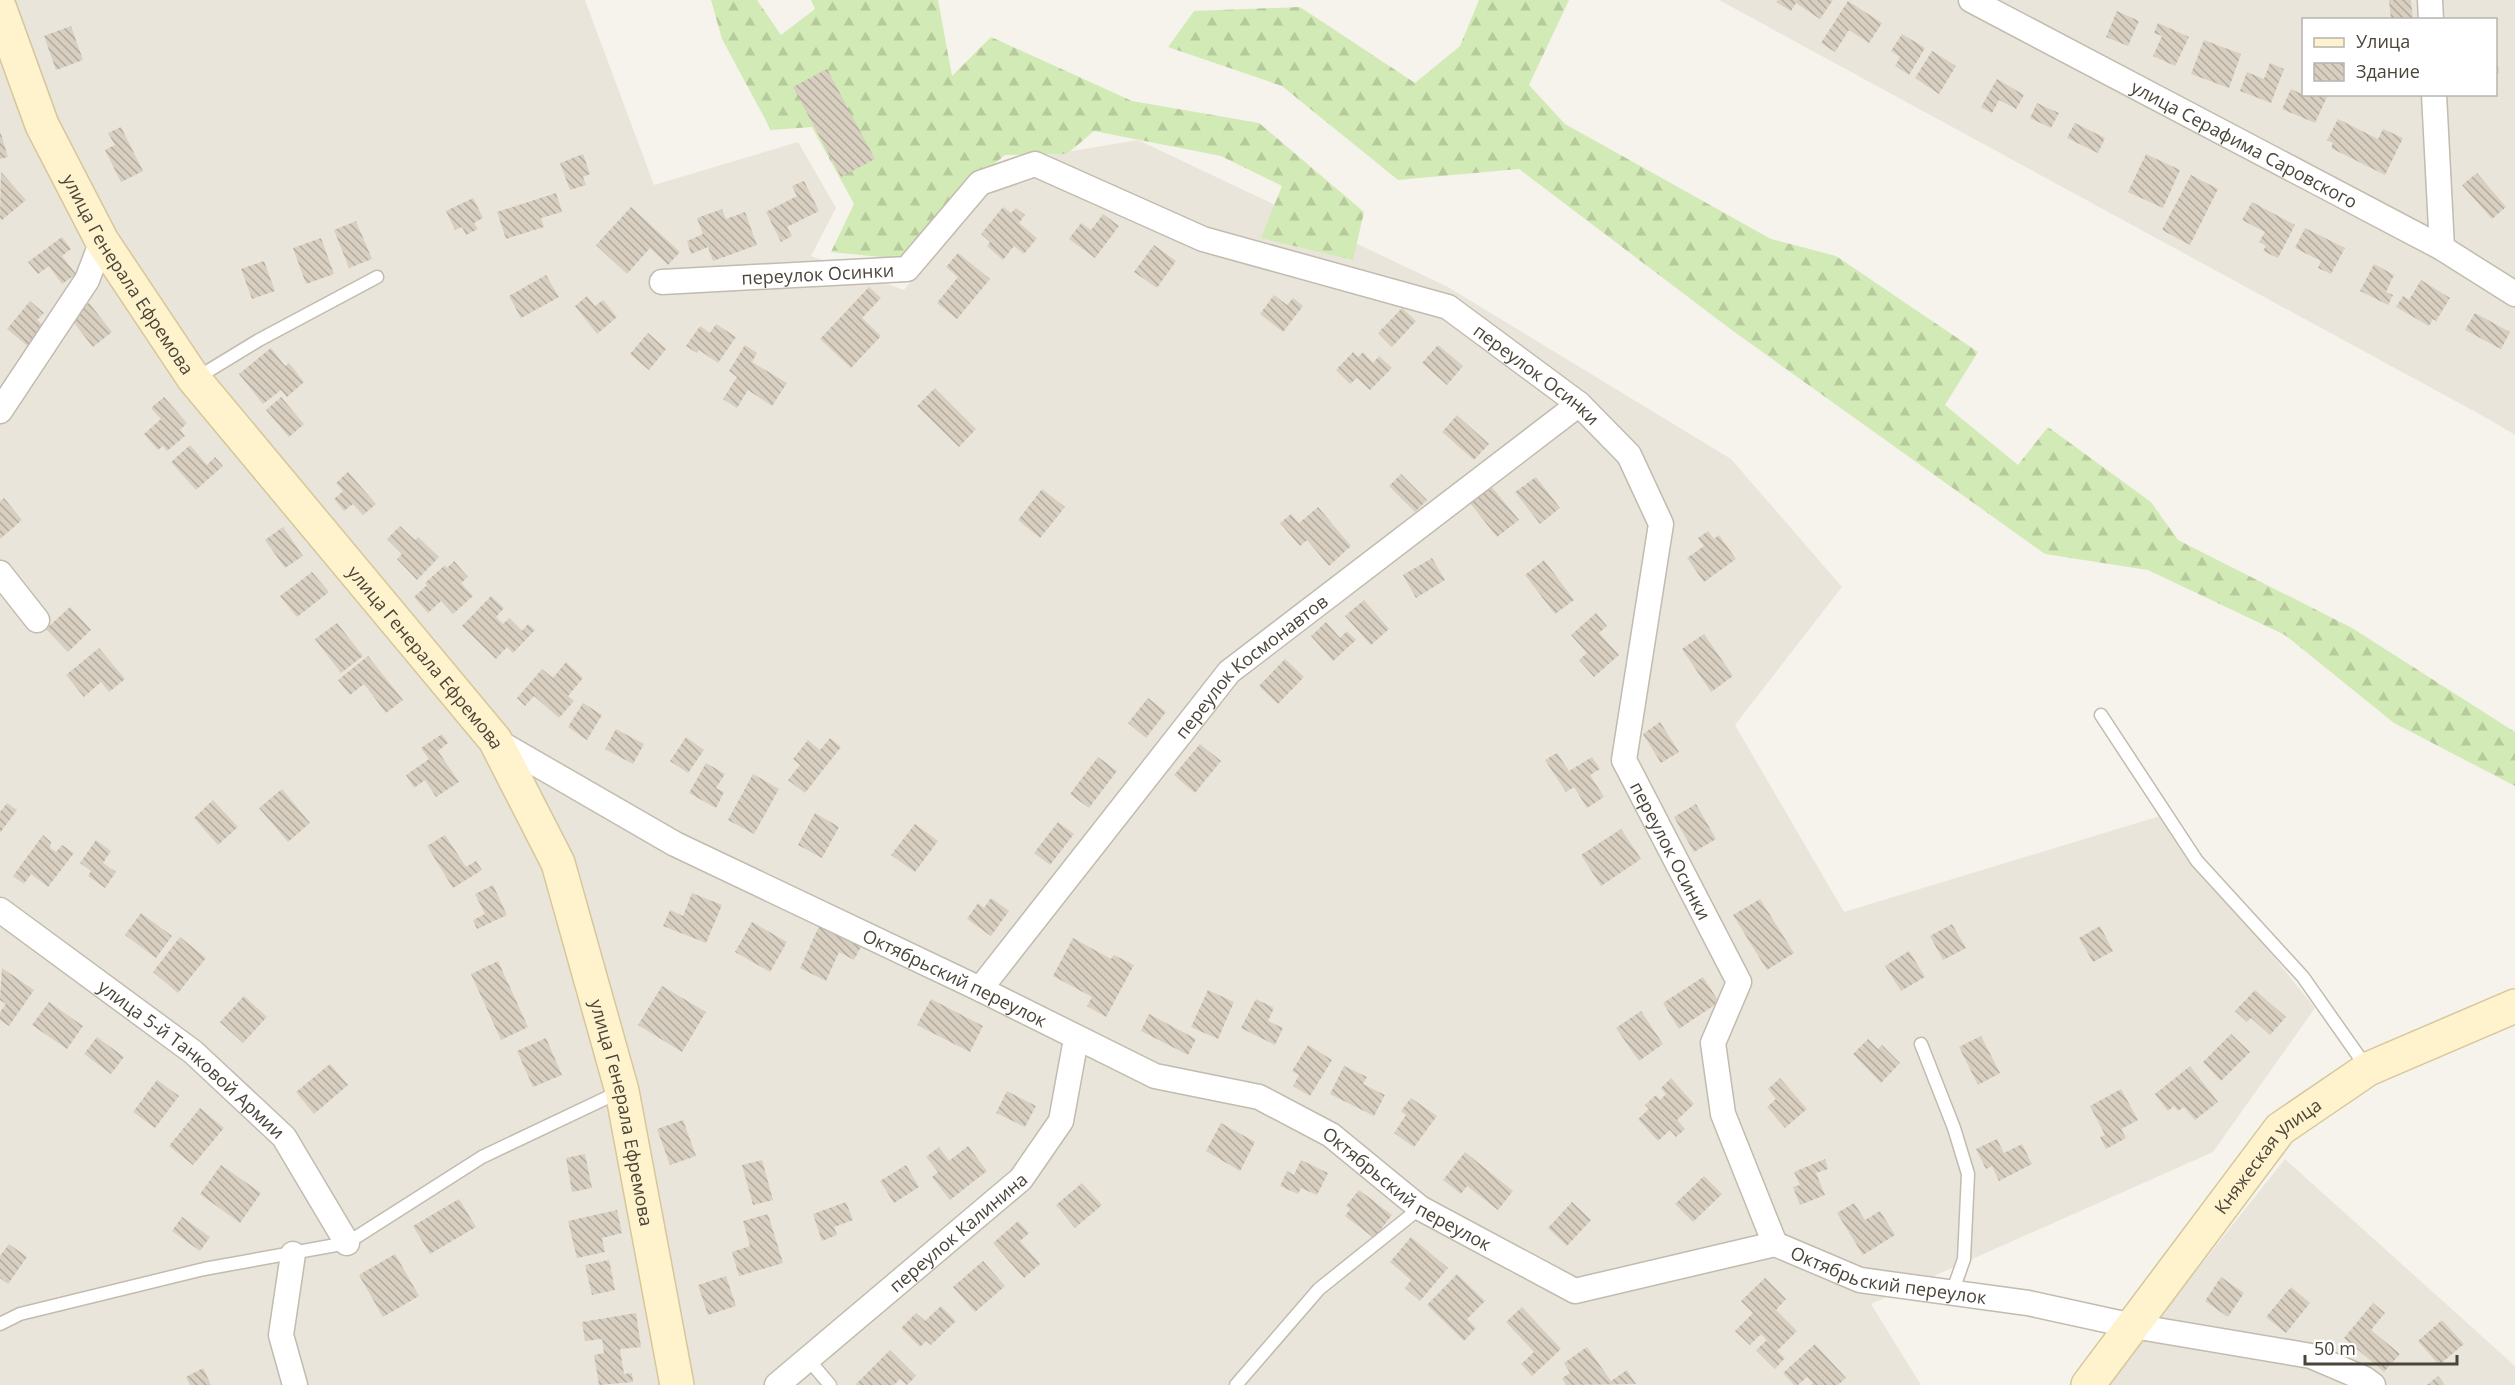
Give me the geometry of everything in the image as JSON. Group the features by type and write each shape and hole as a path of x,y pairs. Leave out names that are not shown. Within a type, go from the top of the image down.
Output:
{"street":[{"name":"улица Серафима Саровского","path":"1971,0 2004,8 2442,248 2515,294"},
{"path":"2430,0 2430,18"},
{"name":"улица Генерала Ефремова","path":"0,9 42,125 102,241 194,379 495,740 558,862 622,1091 677,1385"},
{"path":"2434,96 2442,248"},
{"name":"переулок Осинки","path":"662,282 907,269 980,183 1035,164 1203,238 1448,307 1579,404 1629,455 1661,524 1624,760 1739,982 1713,1043 1723,1114 1775,1244"},
{"path":"0,411 87,280 102,241"},
{"name":"переулок Космонавтов","path":"980,989 1229,672 1579,404"},
{"path":"0,573 37,620"},
{"name":"Октябрьский переулок","path":"495,740 675,844 980,989 1076,1039 1155,1076 1259,1097 1331,1135 1420,1208 1575,1291 1775,1244 1860,1281 2028,1303 2133,1326 2311,1356 2365,1379 2373,1385"},
{"name":"улица 5-й Танковой Армии","path":"0,910 193,1052 284,1137 347,1243"},
{"name":"Княжеская улица","path":"2088,1385 2280,1129 2368,1069 2515,1006"},
{"name":"переулок Калинина","path":"777,1385 1021,1179 1061,1121 1076,1039"},
{"path":"293,1254 281,1335 295,1385"}],"lane":[{"path":"194,379 259,340 377,277"},
{"path":"2101,715 2197,861 2303,977 2368,1069"},
{"path":"1921,1044 1954,1128 1968,1174 1964,1260 1952,1293"},
{"path":"0,1324 20,1314 204,1269 347,1243 482,1157 622,1091"},
{"path":"1236,1385 1318,1289 1420,1208"},
{"path":"808,1359 830,1385"}],"shaded area":[{"path":"0,0 585,0 654,185 798,142 836,208 811,256 904,290 1007,162 1138,140 1448,287 1731,459 1842,587 1735,725 1844,912 2160,816 2315,1008 2213,1152 1871,1304 1921,1385 0,1385"},
{"path":"1719,0 2515,0 2515,435 2492,421"},
{"path":"2285,1159 2515,1366 2515,1385 2105,1385"}],"green space":[{"path":"711,0 757,0 781,35 815,9 811,0 938,0 952,76 991,37 1132,101 1259,123 1364,212 1353,260 1261,238 1282,186 1221,156 1094,131 1067,154 1005,155 958,193 901,259 831,252 854,204 812,127 771,130 722,39"},
{"path":"1479,0 1569,0 1529,85 1565,124 1771,239 1836,256 1978,352 1945,405 2018,465 2048,427 2151,502 2178,540 2352,628 2515,732 2515,786 2394,723 2285,635 2148,570 2045,554 1733,331 1519,169 1398,180 1282,86 1168,47 1194,11 1300,7 1415,83 1460,46"}],"building":[{"path":"1778,0 1833,0 1820,19 1796,3 1791,11 1776,2"},
{"path":"2389,0 2411,0 2413,18 2391,18"},
{"path":"1848,1 1882,23 1869,43 1849,30 1835,52 1821,43"},
{"path":"2117,11 2139,21 2128,46 2106,37"},
{"path":"2158,23 2189,37 2175,66 2153,56 2162,36 2154,33"},
{"path":"71,26 83,60 56,70 44,36"},
{"path":"1902,34 1925,48 1909,75 1895,66 1900,57 1891,51"},
{"path":"2204,40 2241,54 2229,88 2191,74"},
{"path":"1932,51 1956,66 1939,94 1915,78"},
{"path":"2270,63 2284,69 2271,103 2240,91 2247,72 2264,79"},
{"path":"827,69 875,159 841,177 793,87"},
{"path":"1997,79 2024,95 2016,109 1999,100 1992,113 1981,107"},
{"path":"2291,89 2302,96 2328,96 2315,123 2282,109"},
{"path":"2037,103 2059,113 2051,128 2030,118"},
{"path":"2338,119 2378,139 2383,129 2403,138 2385,175 2331,148 2333,143 2327,140"},
{"path":"2075,123 2105,138 2098,153 2067,138"},
{"path":"121,127 143,171 121,182 105,150 115,145 108,133"},
{"path":"0,131 8,157 0,159"},
{"path":"583,154 590,174 583,177 586,185 570,190 560,163"},
{"path":"2146,154 2180,170 2163,208 2128,192"},
{"path":"1,172 26,200 2,220 0,218"},
{"path":"2477,173 2506,207 2492,219 2462,185"},
{"path":"2191,175 2218,189 2190,245 2162,230"},
{"path":"804,181 819,211 787,227 792,236 781,242 766,212 797,196 792,186"},
{"path":"556,193 562,212 541,218 544,227 506,239 497,212"},
{"path":"473,198 483,218 474,223 478,229 466,235 462,227 455,230 446,211"},
{"path":"2252,202 2295,225 2278,258 2263,251 2266,246 2259,242 2265,232 2242,220"},
{"path":"631,207 680,252 668,265 650,248 627,274 596,245"},
{"path":"1003,207 1011,213 1016,208 1025,215 1019,223 1037,238 1024,254 1014,246 1003,260 987,246 990,242 981,234"},
{"path":"722,209 726,219 745,212 757,245 713,261 708,247 691,254 687,241 703,234 697,218"},
{"path":"1103,214 1119,226 1095,258 1069,239 1081,223 1091,230"},
{"path":"356,221 372,259 349,268 334,230"},
{"path":"2305,228 2345,248 2331,274 2318,268 2321,261 2295,248"},
{"path":"62,237 71,249 62,256 76,274 62,284 49,266 38,274 28,262"},
{"path":"321,238 334,274 306,284 293,248"},
{"path":"1154,245 1176,261 1157,288 1134,272"},
{"path":"958,253 990,279 957,319 937,303 958,277 946,267"},
{"path":"264,261 275,291 252,299 241,269"},
{"path":"2374,264 2394,275 2386,292 2393,295 2388,305 2360,291"},
{"path":"546,275 559,297 521,318 509,296"},
{"path":"2421,280 2450,298 2436,321 2433,319 2429,326 2396,307 2403,296 2409,300"},
{"path":"869,287 881,298 862,318 881,336 851,368 820,339"},
{"path":"1274,295 1287,305 1293,298 1303,306 1283,332 1260,314"},
{"path":"587,296 595,306 603,300 617,317 597,334 575,306"},
{"path":"30,301 44,313 37,320 46,328 30,348 7,329"},
{"path":"89,303 112,332 93,347 70,318"},
{"path":"1402,308 1416,321 1392,347 1378,333"},
{"path":"2475,313 2510,332 2501,349 2465,330"},
{"path":"716,324 736,337 718,363 699,350 697,353 686,346 700,326 710,333"},
{"path":"648,333 666,349 649,370 630,354"},
{"path":"745,345 757,353 752,362 787,383 772,406 748,390 737,408 723,399 737,377 729,371"},
{"path":"1438,345 1463,366 1447,385 1422,363"},
{"path":"271,348 285,366 289,363 304,382 287,397 281,390 263,404 239,374"},
{"path":"1353,352 1358,357 1363,352 1373,363 1379,356 1392,368 1370,390 1357,378 1350,384 1336,370"},
{"path":"935,388 976,429 959,447 917,406"},
{"path":"164,397 187,423 180,430 185,436 167,451 163,446 158,450 144,434 161,419 151,408"},
{"path":"281,397 304,424 289,437 266,410"},
{"path":"1457,415 1489,444 1474,460 1442,432"},
{"path":"190,445 207,465 215,457 223,466 196,490 171,462"},
{"path":"348,472 376,504 363,515 353,504 344,511 334,499 343,491 336,483"},
{"path":"1401,474 1427,500 1415,512 1389,486"},
{"path":"1536,477 1560,508 1540,524 1515,492"},
{"path":"1491,486 1519,520 1497,537 1470,503"},
{"path":"1042,489 1065,507 1040,538 1018,520"},
{"path":"4,498 22,520 0,539 0,501"},
{"path":"1318,507 1351,546 1329,566 1307,540 1300,546 1280,523 1291,514 1299,523"},
{"path":"400,526 415,540 418,537 439,557 417,580 397,559 402,554 387,539"},
{"path":"283,527 303,556 285,568 265,540"},
{"path":"1708,531 1714,539 1719,535 1736,559 1704,582 1687,558 1704,546 1698,538"},
{"path":"1432,558 1445,580 1416,598 1403,575"},
{"path":"1544,560 1574,600 1555,614 1525,575"},
{"path":"454,561 468,577 461,583 473,596 453,614 441,601 428,613 414,597 427,585 425,583 445,565 447,568"},
{"path":"312,572 329,592 297,617 280,596"},
{"path":"491,596 504,608 496,617 503,624 509,618 522,631 528,624 535,630 513,653 507,647 496,659 462,626"},
{"path":"1364,600 1389,629 1371,645 1345,616"},
{"path":"70,607 91,630 68,652 46,629"},
{"path":"1596,613 1607,626 1599,633 1619,655 1594,677 1579,660 1587,653 1571,635"},
{"path":"1326,622 1340,638 1347,631 1356,640 1333,661 1311,636"},
{"path":"337,623 363,656 341,673 315,639"},
{"path":"1704,634 1733,676 1711,692 1682,649"},
{"path":"99,648 125,679 109,692 101,682 84,697 66,675"},
{"path":"368,656 403,700 386,713 364,684 350,695 338,680"},
{"path":"1285,659 1304,677 1278,704 1259,686"},
{"path":"566,662 583,678 568,696 574,701 559,718 534,696 525,706 517,698 542,669 553,678"},
{"path":"1148,698 1166,712 1146,738 1128,723"},
{"path":"583,703 602,715 587,740 568,727"},
{"path":"1660,722 1679,752 1661,763 1643,734"},
{"path":"616,729 644,744 633,764 605,749"},
{"path":"442,734 448,743 438,751 459,782 436,797 425,780 414,788 406,775 429,759 421,748"},
{"path":"686,737 704,750 688,773 670,761"},
{"path":"830,738 841,747 805,793 788,780 800,765 793,759 808,740 820,750"},
{"path":"1200,744 1221,761 1195,793 1174,775"},
{"path":"1557,753 1569,771 1592,757 1600,769 1590,775 1604,797 1587,808 1574,787 1566,792 1545,760"},
{"path":"1098,757 1117,771 1089,808 1070,794"},
{"path":"706,763 725,774 716,788 724,792 716,808 689,793"},
{"path":"753,774 779,789 754,834 728,820"},
{"path":"282,789 310,823 288,842 259,808"},
{"path":"213,800 238,827 218,845 194,818"},
{"path":"7,803 17,810 0,833 0,812"},
{"path":"1696,804 1716,839 1694,852 1674,817"},
{"path":"815,813 839,827 822,858 798,845"},
{"path":"1058,822 1074,834 1050,865 1034,853"},
{"path":"915,824 938,841 915,872 891,855"},
{"path":"1621,829 1641,859 1601,886 1581,855"},
{"path":"43,835 51,842 50,848 56,852 62,845 74,853 48,887 31,874 24,884 13,876"},
{"path":"445,835 466,867 476,861 482,870 453,888 427,846"},
{"path":"96,840 111,851 103,863 116,872 105,888 88,876 91,871 80,863"},
{"path":"493,885 507,915 477,929 473,920 485,914 475,894"},
{"path":"692,893 722,905 706,943 663,926 670,910 683,916"},
{"path":"991,898 1009,911 991,936 967,919 978,903 984,908"},
{"path":"1760,899 1794,953 1767,970 1733,915"},
{"path":"141,913 172,936 156,958 125,935"},
{"path":"752,922 787,942 770,972 735,952"},
{"path":"821,922 863,943 854,960 839,952 826,981 800,968"},
{"path":"1952,924 1966,948 1943,960 1930,936"},
{"path":"2100,926 2113,951 2093,962 2079,938"},
{"path":"180,937 206,958 178,993 153,972"},
{"path":"1073,938 1111,959 1114,955 1134,965 1106,1017 1087,1006 1092,997 1053,976"},
{"path":"1909,951 1925,977 1901,991 1885,966"},
{"path":"498,961 528,1027 501,1040 471,974"},
{"path":"2,968 34,990 9,1026 0,1020 0,1012 6,1004 0,1000"},
{"path":"1703,977 1719,1002 1679,1029 1663,1003"},
{"path":"662,986 706,1012 682,1052 638,1025"},
{"path":"1208,990 1234,1002 1218,1039 1191,1027"},
{"path":"2255,990 2286,1017 2270,1035 2251,1018 2247,1022 2235,1011"},
{"path":"244,996 267,1017 243,1043 220,1022"},
{"path":"931,999 983,1026 970,1052 917,1025"},
{"path":"1256,999 1274,1008 1268,1021 1283,1028 1275,1045 1241,1028"},
{"path":"49,1002 83,1026 67,1049 32,1025"},
{"path":"1641,1011 1663,1044 1639,1061 1616,1028"},
{"path":"1149,1014 1196,1039 1188,1055 1141,1031"},
{"path":"2231,1034 2250,1052 2221,1081 2203,1062"},
{"path":"1981,1036 2000,1073 1978,1085 1959,1047"},
{"path":"97,1037 124,1057 111,1074 84,1054"},
{"path":"546,1038 562,1075 533,1087 517,1051"},
{"path":"1868,1039 1878,1049 1882,1045 1900,1063 1881,1083 1853,1054"},
{"path":"1308,1045 1332,1060 1310,1096 1293,1086 1299,1075 1292,1071"},
{"path":"330,1064 348,1085 314,1114 296,1092"},
{"path":"1344,1066 1367,1077 1363,1084 1385,1095 1374,1116 1330,1094"},
{"path":"2190,1066 2218,1102 2195,1120 2184,1107 2178,1111 2174,1106 2168,1111 2155,1094"},
{"path":"1671,1078 1694,1104 1677,1120 1685,1129 1676,1137 1670,1130 1658,1141 1638,1119 1649,1109 1645,1105 1656,1095 1660,1100 1666,1094 1661,1088"},
{"path":"1780,1078 1807,1109 1785,1128 1767,1107 1776,1099 1768,1089"},
{"path":"157,1080 179,1096 155,1128 133,1112"},
{"path":"2121,1089 2138,1120 2121,1129 2126,1138 2106,1149 2100,1137 2105,1135 2090,1106"},
{"path":"1007,1091 1036,1106 1025,1127 996,1113"},
{"path":"1411,1098 1437,1116 1414,1147 1394,1133 1406,1115 1401,1111"},
{"path":"200,1108 224,1128 193,1165 169,1146"},
{"path":"683,1120 696,1156 670,1165 657,1129"},
{"path":"1221,1123 1255,1142 1240,1171 1206,1151"},
{"path":"1997,1139 2004,1153 2022,1144 2032,1164 1999,1181 1992,1166 1986,1169 1976,1149"},
{"path":"968,1146 987,1171 950,1200 932,1177 938,1172 926,1157 939,1147 949,1161"},
{"path":"1465,1152 1513,1191 1498,1210 1467,1186 1461,1194 1443,1180"},
{"path":"585,1154 592,1188 572,1192 566,1158"},
{"path":"1825,1159 1828,1169 1816,1173 1825,1195 1800,1205 1793,1187 1800,1185 1794,1172"},
{"path":"762,1160 773,1200 753,1205 742,1165"},
{"path":"1301,1160 1328,1173 1317,1195 1301,1188 1298,1194 1280,1186 1287,1171 1294,1175"},
{"path":"221,1165 261,1193 240,1223 200,1194"},
{"path":"906,1165 919,1187 894,1203 880,1181"},
{"path":"1704,1176 1722,1194 1693,1222 1675,1204"},
{"path":"1082,1183 1102,1205 1075,1228 1056,1205"},
{"path":"1359,1190 1392,1215 1374,1238 1345,1216 1350,1209 1346,1206"},
{"path":"459,1199 476,1227 430,1254 413,1226"},
{"path":"846,1202 853,1220 834,1227 837,1235 822,1241 813,1214"},
{"path":"1572,1202 1591,1220 1567,1246 1548,1228"},
{"path":"1854,1203 1865,1220 1880,1211 1895,1235 1863,1255 1837,1213"},
{"path":"617,1210 622,1233 602,1238 605,1252 577,1258 568,1221"},
{"path":"768,1214 783,1263 739,1276 732,1252 750,1246 743,1221"},
{"path":"182,1217 210,1237 200,1251 172,1231"},
{"path":"1018,1221 1029,1233 1020,1241 1040,1264 1024,1278 993,1243"},
{"path":"1411,1237 1448,1268 1420,1301 1405,1288 1411,1280 1390,1262"},
{"path":"9,1244 27,1257 8,1284 0,1278 0,1256"},
{"path":"395,1254 419,1296 383,1317 359,1275"},
{"path":"609,1260 615,1290 592,1295 585,1265"},
{"path":"983,1261 1005,1286 975,1312 953,1287"},
{"path":"1457,1274 1485,1301 1467,1319 1476,1328 1464,1341 1427,1305"},
{"path":"726,1276 736,1306 708,1315 698,1285"},
{"path":"2221,1277 2244,1293 2228,1317 2205,1301"},
{"path":"1765,1278 1786,1299 1776,1310 1797,1331 1777,1351 1785,1358 1775,1369 1756,1350 1767,1340 1761,1334 1750,1345 1735,1331 1753,1313 1741,1301"},
{"path":"2291,1287 2310,1303 2286,1333 2266,1317"},
{"path":"2373,1303 2385,1313 2371,1330 2400,1354 2384,1372 2344,1338"},
{"path":"941,1306 956,1321 931,1345 926,1341 920,1347 901,1328 916,1313 925,1321"},
{"path":"1522,1307 1561,1349 1532,1376 1521,1364 1534,1352 1506,1322"},
{"path":"636,1313 641,1347 620,1349 624,1374 632,1373 633,1382 599,1385 594,1355 604,1353 602,1339 585,1341 582,1322"},
{"path":"2442,1320 2464,1344 2439,1365 2418,1341"},
{"path":"1815,1344 1846,1378 1838,1385 1811,1385 1813,1383 1807,1377 1798,1385 1794,1385 1783,1373"},
{"path":"1587,1347 1611,1381 1627,1370 1636,1384 1566,1385 1562,1378 1570,1373 1564,1363"},
{"path":"890,1350 916,1376 907,1385 900,1379 894,1385 855,1385"},
{"path":"203,1368 211,1385 190,1385 186,1377"},
{"path":"2438,1376 2445,1385 2427,1385"}]}
